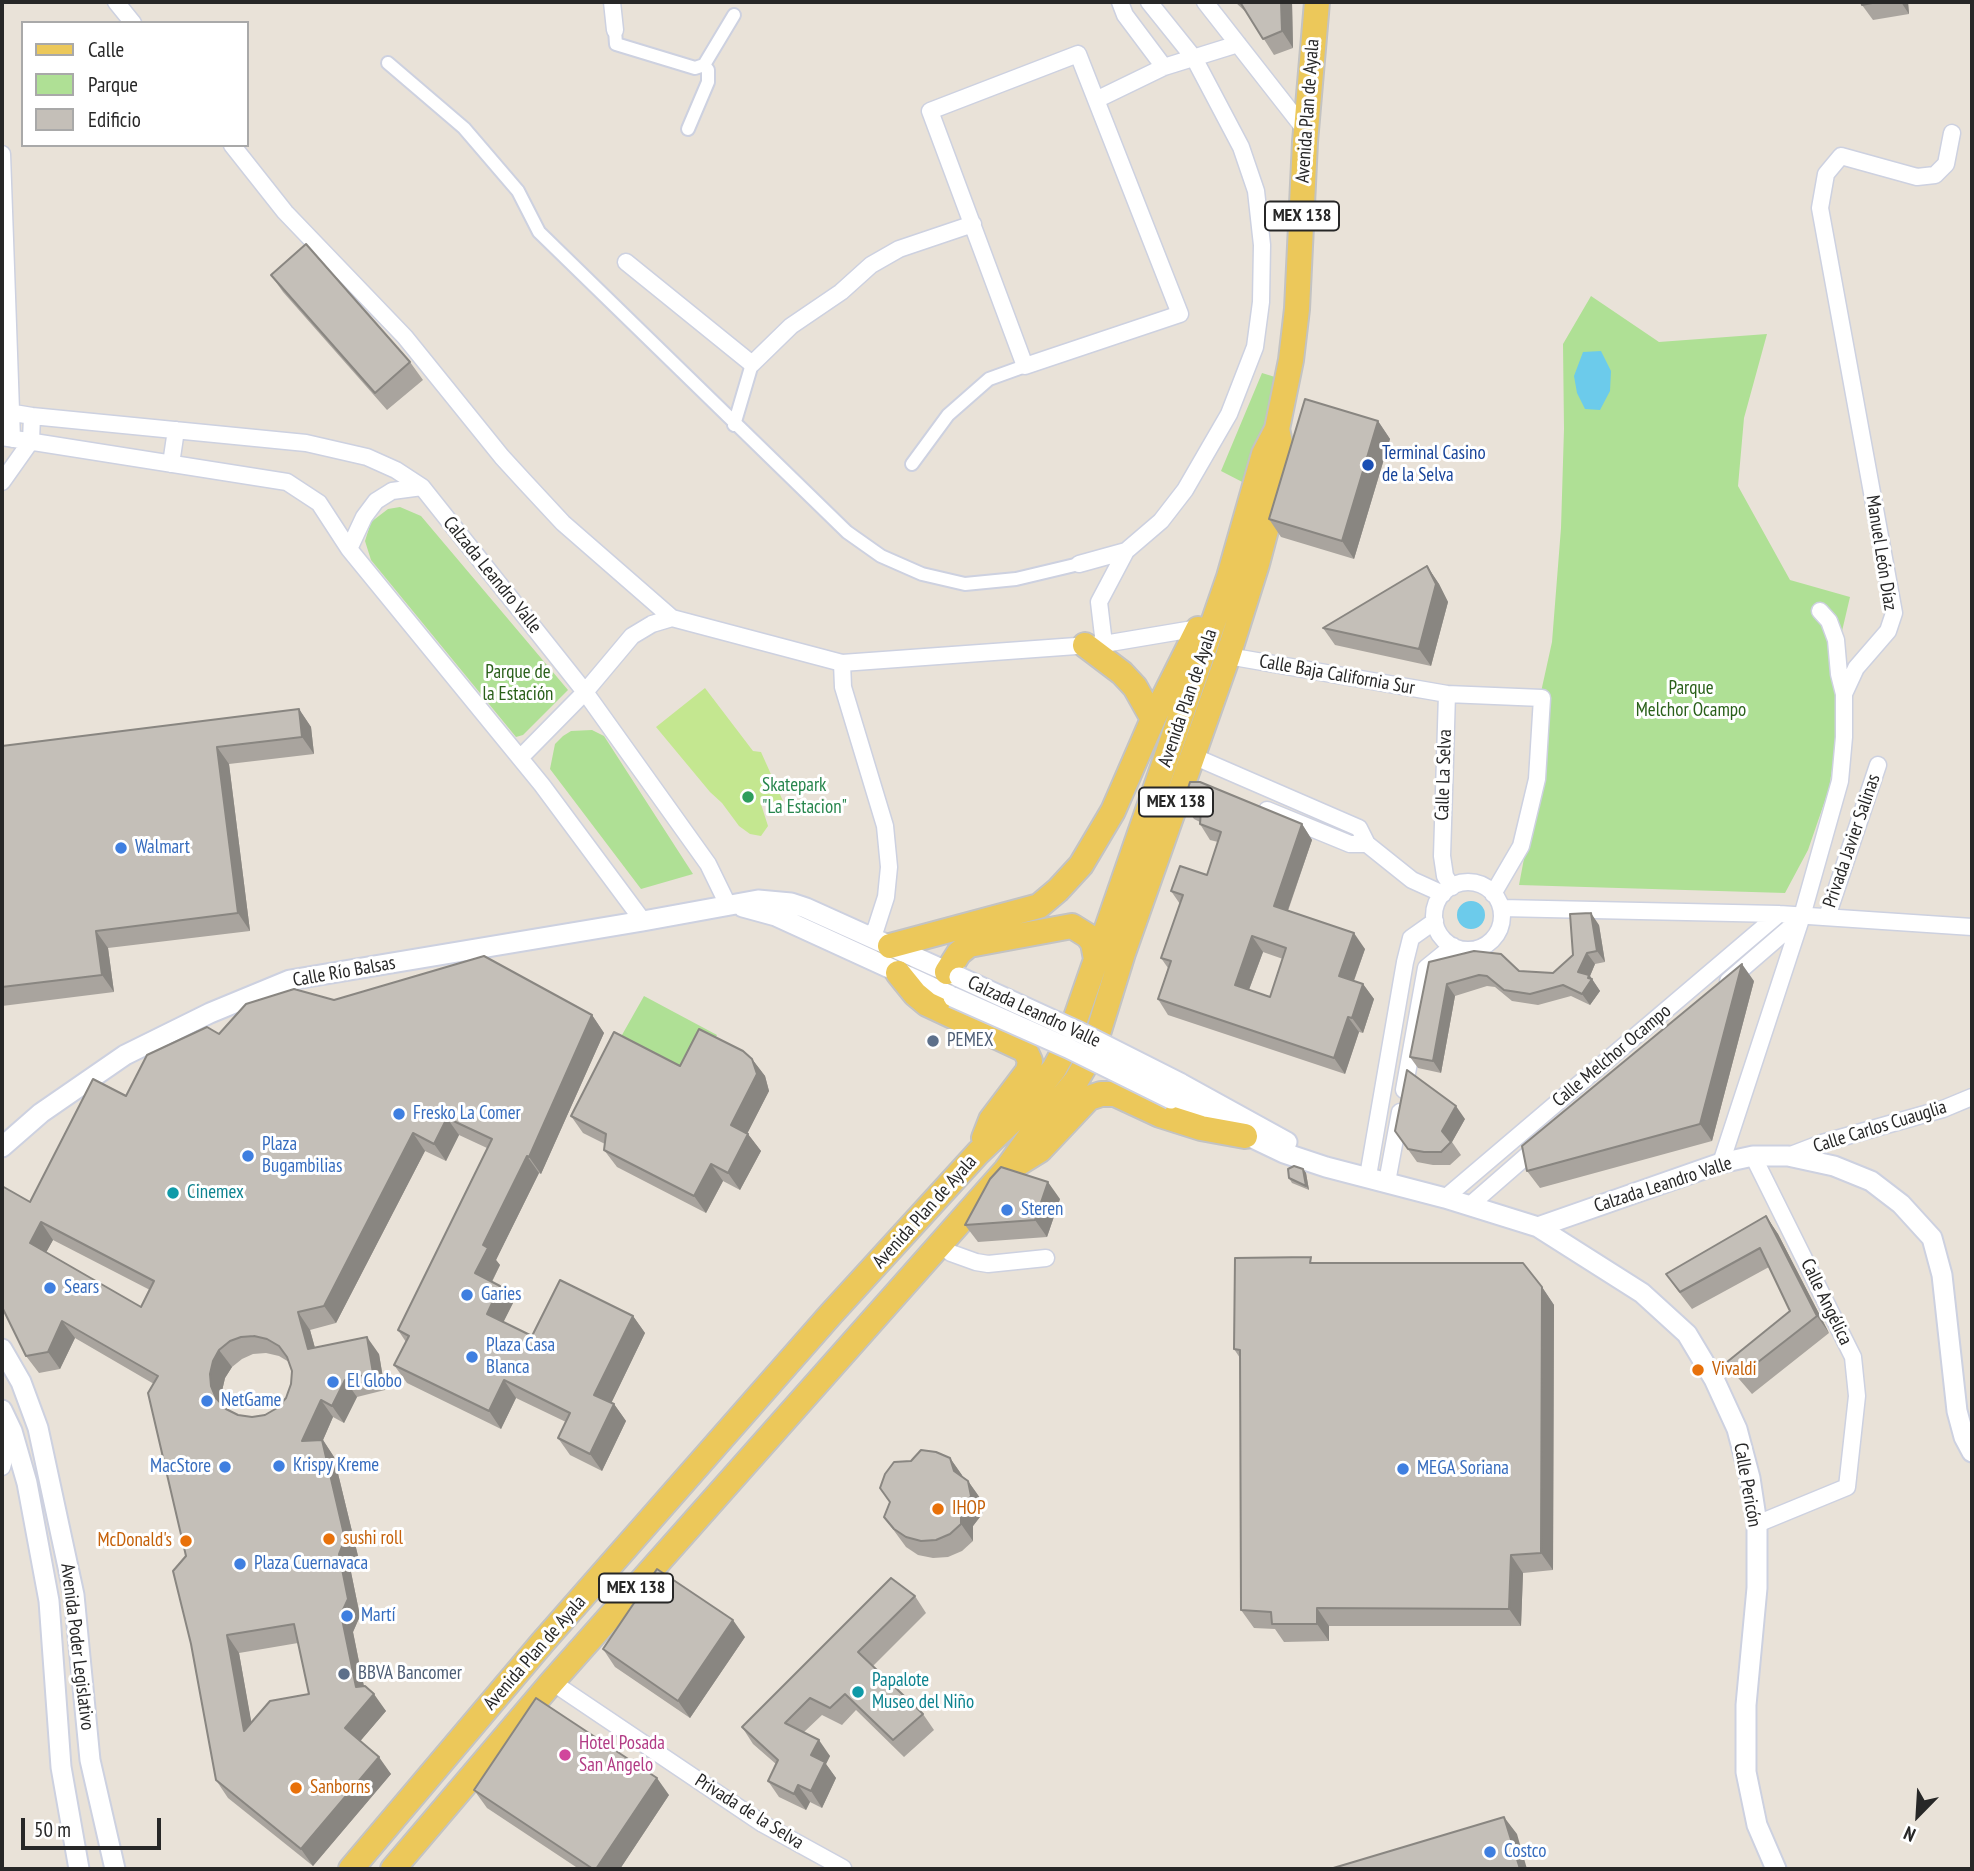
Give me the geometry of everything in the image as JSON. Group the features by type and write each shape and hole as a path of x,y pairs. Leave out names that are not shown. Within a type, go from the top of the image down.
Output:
{"main road":[{"name":"Avenida Plan de Ayala","path":"351,1869 542,1643 838,1307 978,1153 1017,1116 1054,1069 1069,1038 1128,867 1185,772 1229,577 1264,454 1277,429 1291,360 1297,309 1306,131 1317,2"},
{"name":"Avenida Plan de Ayala","path":"393,1869 552,1682 941,1245 1006,1170 1034,1131 1076,1081 1087,1062 1185,772 1228,656 1257,564 1284,462 1277,429"},
{"path":"880,941 1039,906 1058,890 1081,865 1114,808 1153,719 1199,628 1229,577"},
{"path":"1094,645 1135,687 1153,719"},
{"path":"1114,808 1185,772"},
{"path":"1114,808 1128,867"},
{"path":"953,974 959,953 969,945 1072,926 1088,936 1093,943 1096,959"},
{"path":"898,973 927,1004 1025,1050 1030,1060 1028,1071 991,1120 959,1197 942,1222 939,1238 941,1245"},
{"path":"1006,1170 1040,1150 1089,1098 1101,1094 1115,1094 1160,1115 1200,1128 1245,1136"}],"street":[{"path":"117,2 131,21"},
{"path":"612,2 616,44 695,68 704,65 734,15"},
{"path":"1120,2 1125,15 1164,67"},
{"path":"1094,645 1099,602 1126,551 1161,521 1185,490 1229,414 1255,348 1261,302 1262,245 1256,191 1241,147 1194,58 1149,2"},
{"path":"1205,2 1306,131"},
{"path":"1098,100 1164,67 1238,44"},
{"path":"912,464 948,415 989,379 1180,314 1078,54 930,111 1025,366"},
{"path":"388,63 464,128 518,191 539,232 847,533 881,556 922,575 965,584 1016,579 1126,551"},
{"path":"688,129 708,82 708,70 704,65"},
{"name":"Manuel León Díaz","path":"1802,916 1840,780 1844,694 1856,668 1888,631 1894,613 1820,208 1826,174 1841,156 1917,177 1935,175 1946,164 1952,132"},
{"path":"234,147 285,212 405,337 524,481 564,523 672,618 842,663 1094,645 1199,628"},
{"path":"2,154 7,438 287,482 318,503 349,549 520,758 643,921"},
{"path":"734,425 752,364 790,326 841,292 871,265 899,249 973,224"},
{"path":"626,262 752,364"},
{"name":"Calzada Leandro Valle","path":"6,412 306,443 367,457 396,470 422,487 585,692 708,864 728,905"},
{"path":"2,482 31,441 32,416"},
{"path":"142,459 145,427"},
{"path":"171,464 176,430"},
{"path":"349,549 376,501 392,491 422,487"},
{"path":"1820,611 1829,621 1836,640 1844,694"},
{"path":"520,758 585,692 632,636 652,624 672,618"},
{"name":"Calle Baja California Sur","path":"1228,656 1447,694 1542,698 1537,779 1521,845 1497,901"},
{"path":"842,663 843,687 885,826 889,867 886,897 876,928 880,941"},
{"name":"Calle La Selva","path":"1447,694 1442,856 1448,890"},
{"name":"Privada Javier Salinas","path":"1826,917 1878,765"},
{"path":"1185,772 1360,828 1367,844 1412,880 1448,890 1471,882"},
{"path":"1251,803 1350,844 1367,844"},
{"path":"1442,856 1471,882 1481,885 1497,901 1502,919 1500,929 1485,946 1475,950 1453,946 1444,940 1434,921 1434,912 1448,890"},
{"name":"Calzada Leandro Valle","path":"728,905 758,900 790,903 806,908 1079,1031 1245,1136 1284,1153 1538,1227 1721,1163 1753,1156 1788,1156 1834,1166 1871,1181 1901,1204 1932,1238 1942,1275 1956,1411 1972,1452"},
{"path":"1497,901 1779,914 1972,927"},
{"name":"Calzada Leandro Valle","path":"728,905 751,908 776,916 898,973 1286,1141 1326,1167"},
{"name":"Calle Río Balsas","path":"2,1147 51,1106 125,1055 210,1013 290,980 728,905"},
{"name":"Calle Melchor Ocampo","path":"1445,1198 1779,914"},
{"path":"1719,988 1802,916"},
{"path":"1721,1163 1802,916"},
{"path":"1377,1179 1408,950 1411,937 1434,921"},
{"path":"1377,1179 1426,968 1453,946"},
{"name":"Calle Carlos Cuauglia","path":"1788,1156 1822,1143 1943,1109 1972,1097"},
{"name":"Calle Melchor Ocampo","path":"1469,1206 1553,1133"},
{"name":"Calle Angélica","path":"1753,1156 1853,1357 1857,1396 1847,1487 1757,1524"},
{"name":"Calle Pericón","path":"1538,1227 1642,1293 1687,1334 1714,1379 1737,1429 1750,1478 1757,1524 1757,1588 1746,1705 1746,1773 1756,1825 1776,1869"},
{"path":"941,1245 951,1253 988,1264 1046,1258"},
{"name":"Avenida Poder Legislativo","path":"2,1349 21,1382 38,1428 74,1595 90,1760 115,1869"},
{"name":"Avenida Poder Legislativo","path":"2,1410 12,1432 27,1483 50,1601 61,1767 79,1869"},
{"path":"2,1467 12,1432"},
{"path":"50,1601 74,1595"},
{"name":"Privada de la Selva","path":"552,1682 763,1824 843,1868"}],"green space":[{"name":"Parque Melchor Ocampo","path":"1591,296 1659,342 1767,334 1744,418 1738,486 1790,580 1850,597 1835,661 1839,724 1829,789 1808,850 1785,893 1519,885 1529,832 1541,692 1552,642 1561,528 1563,344"},
{"path":"1262,373 1275,377 1252,487 1221,471"},
{"name":"Parque de la Estación","path":"400,507 421,516 568,690 523,735 516,737 371,560 365,541 371,522 388,509"},
{"path":"705,688 753,751 761,752 783,801 761,804 768,826 761,836 750,834 739,826 656,727"},
{"name":"Parque de la Estación","path":"592,730 604,736 693,874 641,889 550,769 555,744 563,736 571,731"},
{"path":"644,996 717,1035 692,1083 618,1042"}],"water":[{"path":"1601,351 1611,371 1610,391 1600,410 1585,409 1577,393 1574,376 1583,352"},
{"path":"1471,901 1481,905 1485,915 1481,925 1471,929 1461,925 1457,915 1461,905"}],"building":[{"path":"1240,2 1281,2 1282,31 1263,39"},
{"path":"306,244 410,362 375,393 271,275"},
{"path":"1305,399 1378,421 1342,541 1269,519"},
{"path":"1427,566 1436,584 1419,649 1323,628"},
{"name":"Walmart","path":"299,709 302,737 217,747 238,913 96,931 102,975 2,987 2,746"},
{"path":"1190,782 1200,782 1302,824 1274,906 1354,933 1339,976 1363,984 1352,1018 1348,1017 1334,1058 1158,999 1171,961 1161,958 1183,895 1171,891 1180,866 1207,875 1221,832 1200,824 1201,810 1183,804","holes":["1252,936 1286,948 1270,997 1235,985"]},
{"path":"1591,913 1597,951 1587,953 1578,972 1589,975 1588,978 1592,979 1582,994 1563,985 1530,994 1504,990 1487,976 1479,975 1447,984 1433,1061 1410,1057 1429,962 1474,951 1501,954 1519,971 1553,973 1573,955 1570,914"},
{"path":"484,956 592,1015 529,1157 527,1156 483,1245 488,1248 475,1273 500,1286 487,1314 532,1336 560,1280 633,1316 594,1395 614,1404 590,1454 558,1438 570,1413 504,1380 489,1411 394,1365 409,1336 398,1330 492,1139 447,1118 434,1144 413,1133 324,1306 298,1312 308,1349 367,1337 373,1373 345,1380 332,1406 321,1400 302,1441 322,1440 345,1539 339,1554 348,1599 341,1614 356,1687 365,1686 374,1694 345,1728 379,1757 301,1849 216,1780 191,1644 173,1571 186,1556 148,1393 158,1376 62,1321 48,1352 26,1356 2,1307 2,1186 30,1202 93,1079 126,1096 147,1055 207,1027 219,1034 246,1004 294,989 334,1000","holes":["41,1222 154,1281 141,1307 30,1243","241,1337 267,1339 279,1346 292,1371 286,1398 277,1408 265,1415 238,1415 226,1409 216,1398 211,1386 210,1374 219,1350 230,1341","294,1624 309,1694 270,1701 244,1731 227,1635"]},
{"path":"1742,964 1700,1124 1527,1171 1522,1146"},
{"path":"699,1029 743,1051 752,1059 757,1074 731,1125 748,1134 728,1173 711,1164 694,1196 604,1150 606,1134 571,1116 614,1032 680,1066"},
{"path":"1407,1070 1456,1106 1442,1131 1451,1142 1441,1152 1408,1149 1395,1131"},
{"path":"1294,1166 1303,1169 1306,1186 1289,1178 1288,1169"},
{"path":"1001,1167 1048,1182 1035,1220 965,1225 990,1179"},
{"path":"1766,1216 1817,1316 1739,1377 1727,1362 1790,1311 1760,1248 1680,1292 1666,1274"},
{"name":"MEGA Soriana","path":"1311,1257 1310,1263 1523,1263 1542,1287 1541,1553 1511,1555 1509,1609 1317,1608 1317,1624 1272,1624 1271,1612 1241,1610 1240,1350 1234,1349 1235,1258"},
{"name":"IHOP","path":"921,1450 950,1458 954,1471 968,1481 971,1496 961,1509 961,1524 950,1534 936,1540 921,1541 906,1537 894,1529 884,1517 890,1502 880,1488 885,1474 894,1462 911,1461"},
{"path":"657,1569 733,1620 678,1701 603,1649"},
{"path":"891,1578 915,1596 858,1652 923,1714 893,1740 845,1694 830,1708 810,1698 785,1723 819,1740 811,1755 825,1762 811,1791 798,1785 794,1794 768,1781 778,1760 742,1727"},
{"name":"Hotel Posada San Angelo","path":"536,1698 657,1778 596,1869 474,1790"},
{"path":"1504,1817 1520,1869 1330,1869"}],"place":[{"name":"Terminal Casino de la Selva","path":"1368,465"},
{"name":"Skatepark \"La Estacion\"","path":"748,797"},
{"name":"Walmart","path":"121,848"},
{"name":"PEMEX","path":"933,1041"},
{"name":"Fresko La Comer","path":"399,1114"},
{"name":"Plaza Bugambilias","path":"248,1156"},
{"name":"Cinemex","path":"173,1193"},
{"name":"Steren","path":"1007,1210"},
{"name":"Sears","path":"50,1288"},
{"name":"Garies","path":"467,1295"},
{"name":"Plaza Casa Blanca","path":"472,1357"},
{"name":"Vivaldi","path":"1698,1370"},
{"name":"El Globo","path":"333,1382"},
{"name":"NetGame","path":"207,1401"},
{"name":"Krispy Kreme","path":"279,1466"},
{"name":"MacStore","path":"225,1467"},
{"name":"MEGA Soriana","path":"1403,1469"},
{"name":"IHOP","path":"938,1509"},
{"name":"sushi roll","path":"329,1539"},
{"name":"McDonald's","path":"186,1541"},
{"name":"Plaza Cuernavaca","path":"240,1564"},
{"name":"Martí","path":"347,1616"},
{"name":"BBVA Bancomer","path":"344,1674"},
{"name":"Papalote Museo del Niño","path":"858,1692"},
{"name":"Hotel Posada San Angelo","path":"565,1755"},
{"name":"Sanborns","path":"296,1788"},
{"name":"Costco","path":"1490,1852"}]}
